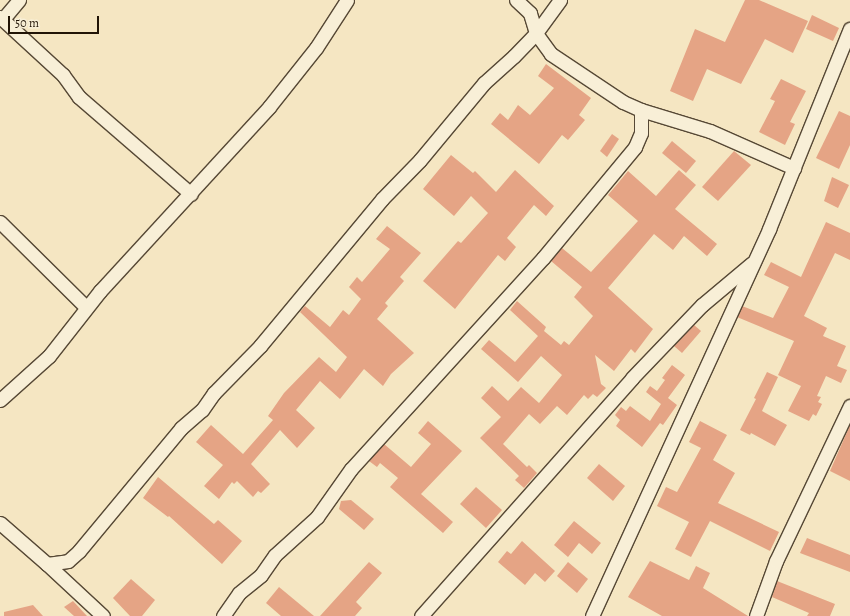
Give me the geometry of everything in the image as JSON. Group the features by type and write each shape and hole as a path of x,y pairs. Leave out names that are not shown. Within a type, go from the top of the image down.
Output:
{"street":[{"path":"19,0 1,18 63,75 79,97 191,194"},
{"path":"0,400 49,356 86,307 269,107 312,54 347,0"},
{"path":"516,0 530,13 536,33 552,54 623,102 641,110 710,131 794,168"},
{"path":"48,564 68,561 79,551 181,428 202,410 214,393 260,346 286,311 295,306 382,199 420,160 484,83 514,56 536,33 560,0"},
{"path":"592,616 754,262 850,29"},
{"path":"223,616 239,593 261,574 275,555 317,517 351,469 440,374 584,211 635,146 641,133 641,110"},
{"path":"0,222 86,307"},
{"path":"421,616 643,367 702,305 754,262"},
{"path":"756,616 776,561 850,407"},
{"path":"0,523 48,564 103,616"}],"building":[{"path":"745,0 759,0 808,21 793,53 765,39 741,84 707,69 693,101 670,91 695,29 725,42"},
{"path":"812,15 839,28 833,41 806,29"},
{"path":"546,64 591,98 579,115 585,120 568,140 562,135 539,164 491,124 500,113 508,120 518,105 530,115 554,88 538,76"},
{"path":"781,79 806,91 790,122 795,124 785,145 759,132 775,101 770,99"},
{"path":"839,111 850,116 850,145 839,169 816,158"},
{"path":"612,134 619,139 607,157 600,151"},
{"path":"672,141 696,161 686,173 662,153"},
{"path":"734,151 751,165 718,201 702,187"},
{"path":"451,155 473,173 475,171 496,192 515,170 554,206 546,216 534,205 507,238 516,247 505,261 498,255 455,309 423,281 458,241 461,243 488,213 471,196 454,216 423,189"},
{"path":"679,170 696,185 675,209 717,244 707,256 684,236 673,250 654,234 608,288 653,329 635,353 631,349 614,371 595,355 601,384 606,388 597,397 593,394 588,399 584,395 567,415 557,406 540,424 529,414 503,444 527,467 529,465 537,473 524,488 515,480 519,476 480,438 501,417 481,398 492,386 508,401 521,387 539,403 562,375 541,356 518,382 481,349 489,340 515,362 538,336 510,310 517,301 546,327 544,331 561,345 564,341 569,345 593,316 574,297 582,287 551,261 562,248 591,272 638,221 608,195 628,171 656,196"},
{"path":"832,177 849,185 838,208 824,201"},
{"path":"826,222 850,233 850,260 835,253 804,316 827,328 823,336 846,346 837,366 847,370 841,383 826,376 817,396 821,397 818,402 822,404 816,416 813,414 809,421 788,411 801,386 778,375 794,341 737,317 742,306 773,318 789,287 764,275 771,262 801,277"},
{"path":"387,226 421,253 400,277 404,281 385,303 388,306 377,319 414,353 391,374 383,386 364,369 340,399 320,381 296,410 315,428 297,448 280,430 251,464 270,484 261,493 258,491 253,497 237,481 234,484 232,482 219,499 204,486 223,465 196,442 211,425 243,454 273,420 268,416 284,393 319,357 336,372 347,357 300,312 305,306 330,327 343,310 349,315 361,299 349,287 357,277 362,282 390,249 376,239"},
{"path":"694,325 701,331 682,353 674,346"},
{"path":"672,365 685,375 668,398 677,405 663,425 660,423 642,447 616,426 620,420 615,415 621,407 626,411 630,406 650,421 661,404 646,392 650,386 657,391 665,380 662,378"},
{"path":"767,372 778,377 762,411 787,425 775,446 751,433 750,435 740,430 756,399 754,398"},
{"path":"428,421 462,451 421,494 453,522 443,533 390,487 398,478 380,463 377,467 369,461 384,444 411,467 431,444 418,433"},
{"path":"700,421 727,435 713,460 735,473 718,503 779,532 770,551 710,521 691,557 675,549 689,522 657,506 666,487 677,492 701,448 689,442"},
{"path":"850,425 850,481 830,471"},
{"path":"599,464 625,486 613,501 587,478"},
{"path":"158,477 214,524 218,520 242,541 222,564 169,516 168,517 143,498"},
{"path":"476,487 502,510 486,528 460,504"},
{"path":"351,500 374,519 364,530 339,509 341,501"},
{"path":"574,521 601,543 592,554 579,543 568,557 554,545"},
{"path":"807,538 850,555 850,572 800,553"},
{"path":"522,541 555,571 545,582 535,573 525,585 498,562 507,551 511,554"},
{"path":"650,561 689,580 696,566 710,573 703,588 748,616 662,616 628,597"},
{"path":"369,562 382,573 356,602 362,608 355,616 320,616"},
{"path":"568,562 588,579 577,593 557,576"},
{"path":"131,579 155,600 142,616 130,616 113,598"},
{"path":"777,581 835,604 830,616 807,616 809,613 772,597"},
{"path":"279,587 314,616 281,616 266,603"},
{"path":"73,601 87,616 74,616 64,607"},
{"path":"33,605 43,616 4,616 4,612"}]}
